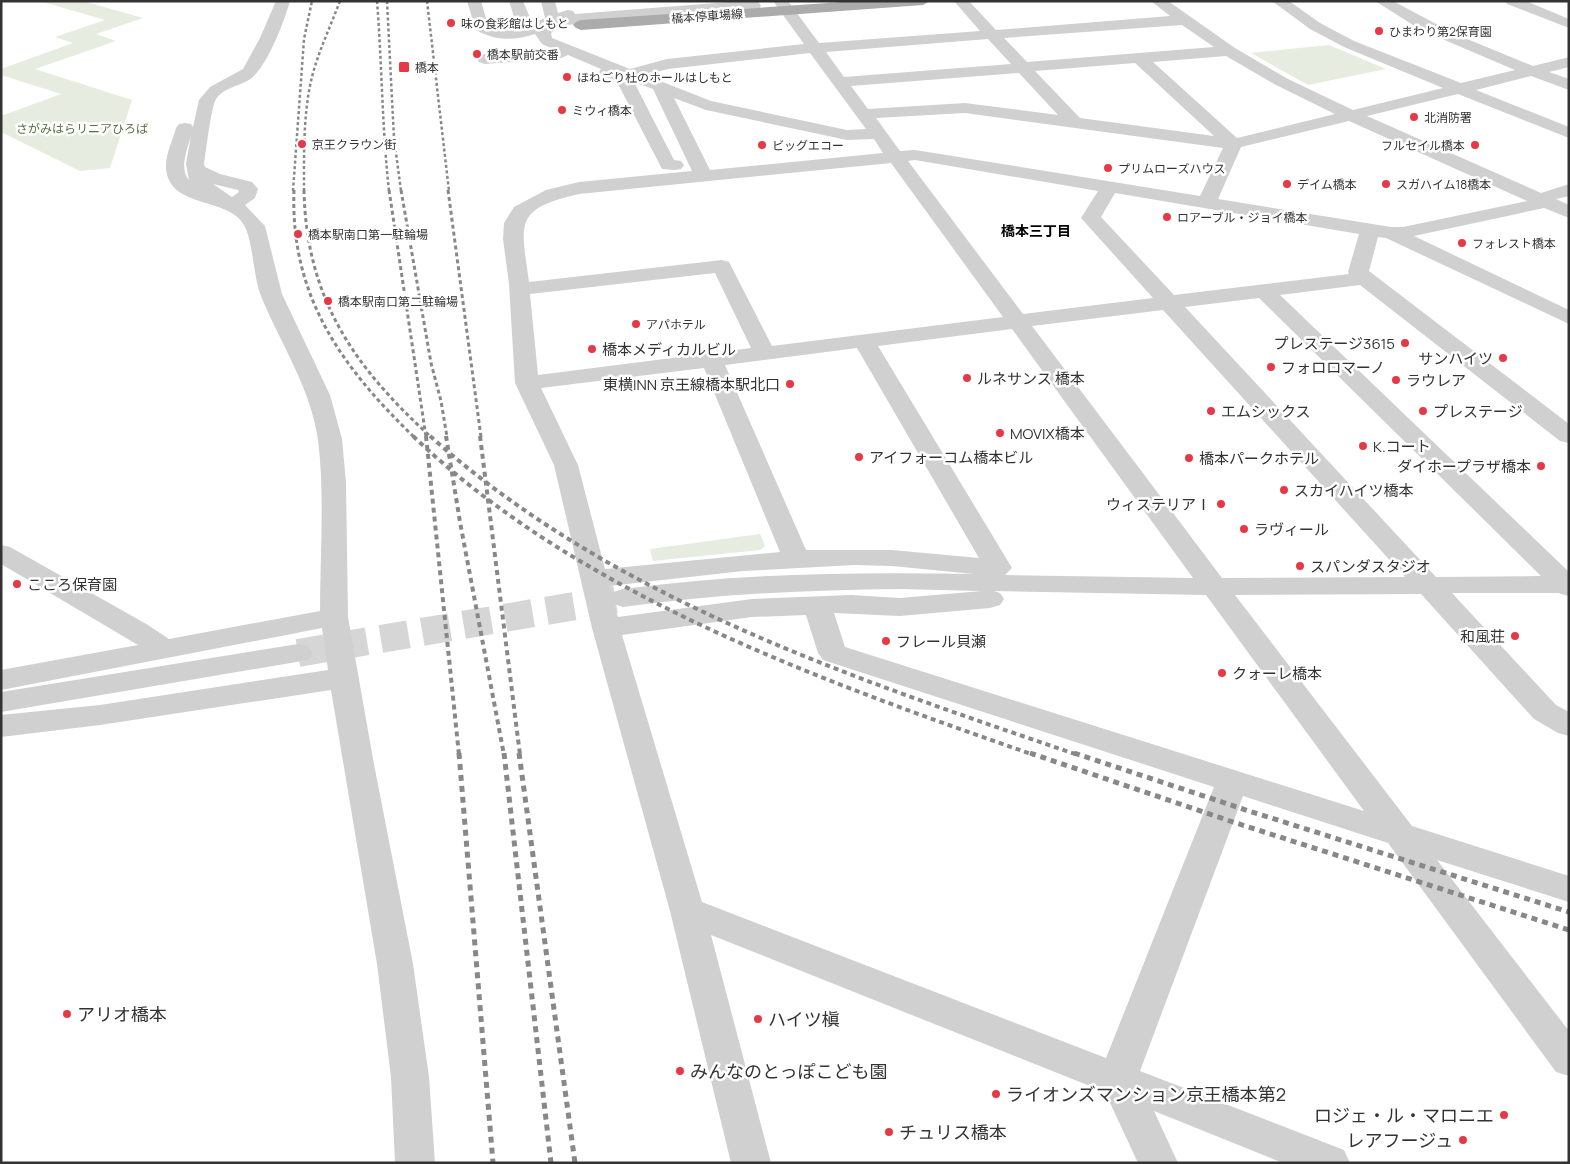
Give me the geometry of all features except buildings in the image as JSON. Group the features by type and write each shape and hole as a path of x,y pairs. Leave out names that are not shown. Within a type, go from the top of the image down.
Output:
{"main road":[{"name":"橋本停車場線","path":"544,33 784,6 923,1"}],"street":[{"path":"230,204 241,200 248,194 250,189 213,178 195,168 208,100 211,93 245,65 267,38 283,1"},
{"path":"474,1 486,30 490,59 544,33 559,23 540,17 533,1"},
{"path":"516,1 524,23 544,33 561,53 624,79 668,165 675,165"},
{"path":"962,1 1074,122"},
{"path":"1158,1 1229,51 1282,82 1350,115 1569,212"},
{"path":"1279,1 1315,26 1349,44 1569,133"},
{"path":"1382,1 1446,38 1569,85"},
{"path":"1512,1 1569,24"},
{"path":"486,30 544,33 657,14 754,6 753,3"},
{"path":"784,6 1214,587 1569,1060"},
{"path":"486,30 506,18 512,19"},
{"path":"629,74 667,64 815,48 1183,20"},
{"path":"544,33 545,40 701,103 847,135 871,124 965,108 1233,144 1569,62"},
{"path":"839,82 1229,51"},
{"path":"1139,58 1233,144"},
{"path":"245,65 228,72 215,74 200,84 193,96 175,165 176,174 180,182 190,190 208,198 230,204 250,218 255,226 271,294 323,410 330,439 333,482 334,617 343,678 395,964 410,1077 415,1163"},
{"path":"660,87 704,176"},
{"path":"1206,202 1233,144"},
{"path":"751,1163 687,911 606,628 566,465 527,383 520,289 513,239 514,223 521,211 553,194 579,188 915,155 937,157 1381,232 1403,233 1543,201 1550,195 1569,190"},
{"path":"1110,187 1091,218 1545,712 1569,726"},
{"path":"1381,232 1358,272 1569,436"},
{"path":"1381,232 1569,318"},
{"path":"520,289 722,266 764,354"},
{"path":"527,383 1364,278"},
{"path":"1264,291 1567,585"},
{"path":"864,341 998,568"},
{"path":"712,360 797,560"},
{"path":"1,553 164,649"},
{"path":"595,579 736,563 891,558 998,568 1039,585"},
{"path":"623,598 688,590 796,582 899,581 1214,587 1567,585"},
{"path":"606,628 752,608 851,604 900,606 982,599 1039,585"},
{"path":"817,606 832,653 1569,889"},
{"path":"1,680 334,617"},
{"path":"1,702 298,653"},
{"path":"1,726 100,715 343,678"},
{"path":"1158,1163 1119,1080 1123,1064 1232,782"},
{"path":"687,911 1330,1163"}],"green space":[{"name":"さがみはらリニアひろば","path":"40,1 83,1 143,18 96,34 116,41 35,69 132,100 110,168 80,171 1,132 1,116 61,94 1,75 1,69 73,43 55,37 105,20"},
{"path":"1329,45 1386,69 1308,85 1251,53"},
{"path":"760,534 765,546 760,550 653,561 650,549"}],"tunnel":[{"path":"298,653 622,598"}],"railway":[{"path":"293,191 304,39 312,1"},
{"path":"304,190 307,102 313,73 340,1"},
{"path":"377,1 389,191"},
{"path":"387,1 394,138 401,191"},
{"path":"427,1 449,191"},
{"path":"294,190 295,228 301,263 311,296 325,327 343,356 364,383 413,436"},
{"path":"304,190 307,229 314,264 325,297 339,328 379,384 425,431"},
{"path":"389,190 425,431"},
{"path":"401,190 431,363 441,401 447,437"},
{"path":"448,190 481,437"},
{"path":"425,431 431,437"},
{"path":"425,431 426,437"},
{"path":"413,436 427,448"},
{"path":"426,436 427,448"},
{"path":"430,436 448,451"},
{"path":"446,436 448,451"},
{"path":"480,436 486,481"},
{"path":"427,448 451,468"},
{"path":"427,448 459,755"},
{"path":"448,451 486,481"},
{"path":"448,451 451,468"},
{"path":"451,468 488,498"},
{"path":"451,468 504,755"},
{"path":"486,481 576,544 655,588 737,627 821,663 906,695 1078,755"},
{"path":"486,481 488,498"},
{"path":"488,498 550,542 626,587 705,627 787,663 870,696 1034,755"},
{"path":"488,498 520,755"},
{"path":"459,753 493,1163"},
{"path":"504,753 551,1163"},
{"path":"519,753 575,1163"},
{"path":"1030,753 1230,821 1569,930"},
{"path":"1074,753 1249,811 1569,912"}],"place":[{"name":"味の食彩館はしもと","path":"451,23"},
{"name":"ひまわり第2保育園","path":"1379,31"},
{"name":"橋本駅前交番","path":"477,54"},
{"name":"橋本","path":"404,67"},
{"name":"ほねごり杜のホールはしもと","path":"567,77"},
{"name":"ミウィ橋本","path":"562,110"},
{"name":"北消防署","path":"1414,117"},
{"name":"京王クラウン街","path":"302,144"},
{"name":"ビッグエコー","path":"762,145"},
{"name":"フルセイル橋本","path":"1475,145"},
{"name":"プリムローズハウス","path":"1108,168"},
{"name":"デイム橋本","path":"1287,184"},
{"name":"スガハイム18橋本","path":"1386,184"},
{"name":"ロアーブル・ジョイ橋本","path":"1167,217"},
{"name":"橋本駅南口第一駐輪場","path":"298,234"},
{"name":"フォレスト橋本","path":"1462,243"},
{"name":"橋本駅南口第二駐輪場","path":"328,301"},
{"name":"アパホテル","path":"636,324"},
{"name":"プレステージ3615","path":"1405,343"},
{"name":"橋本メディカルビル","path":"592,349"},
{"name":"サンハイツ","path":"1503,358"},
{"name":"フォロロマーノ","path":"1271,367"},
{"name":"ルネサンス 橋本","path":"967,378"},
{"name":"ラウレア","path":"1396,380"},
{"name":"東横INN 京王線橋本駅北口","path":"790,384"},
{"name":"エムシックス","path":"1211,411"},
{"name":"プレステージ","path":"1423,411"},
{"name":"MOVIX橋本","path":"1000,433"},
{"name":"K.コート","path":"1363,446"},
{"name":"アイフォーコム橋本ビル","path":"859,457"},
{"name":"橋本パークホテル","path":"1189,458"},
{"name":"ダイホープラザ橋本","path":"1541,466"},
{"name":"スカイハイツ橋本","path":"1284,490"},
{"name":"ウィステリアⅠ","path":"1221,504"},
{"name":"ラヴィール","path":"1244,529"},
{"name":"スパンダスタジオ","path":"1300,566"},
{"name":"こころ保育園","path":"17,584"},
{"name":"和風荘","path":"1515,636"},
{"name":"フレール貝瀬","path":"886,641"},
{"name":"クォーレ橋本","path":"1222,673"},
{"name":"アリオ橋本","path":"67,1014"},
{"name":"ハイツ槇","path":"758,1019"},
{"name":"みんなのとっぽこども園","path":"680,1071"},
{"name":"ライオンズマンション京王橋本第2","path":"996,1094"},
{"name":"ロジェ・ル・マロニエ","path":"1504,1115"},
{"name":"チュリス橋本","path":"889,1132"},
{"name":"レアフージュ","path":"1463,1140"}],"district":[{"name":"橋本三丁目","path":"1036,230"}]}
